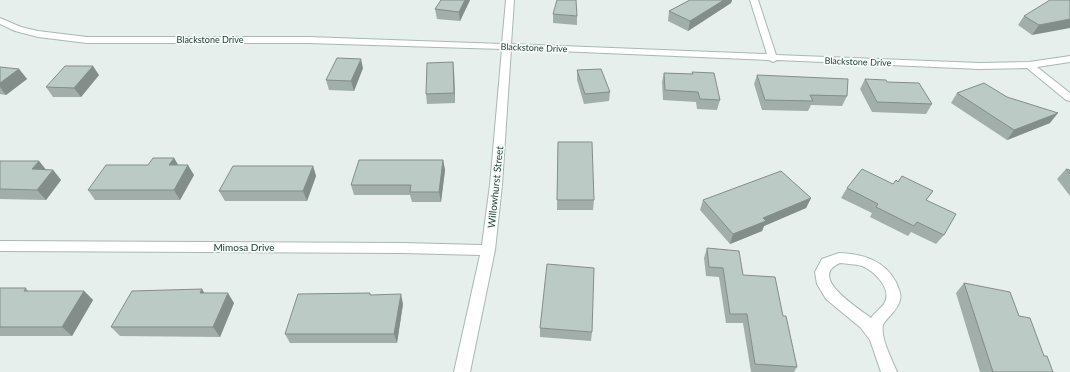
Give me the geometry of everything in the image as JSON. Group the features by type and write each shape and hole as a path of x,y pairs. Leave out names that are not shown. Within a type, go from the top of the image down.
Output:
{"street":[{"name":"Willowhurst Street","path":"462,372 488,250 496,185 510,0"},
{"path":"754,0 773,58"},
{"name":"Blackstone Drive","path":"0,21 18,29 38,34 87,40 308,40 966,66 1029,65 1070,59"},
{"path":"1029,65 1070,98"},
{"name":"Mimosa Drive","path":"0,246 394,248 488,250"},
{"path":"876,336 866,323 831,295 824,284 822,272 827,263 839,258 852,258 868,263 880,270 889,281 894,295 890,308 878,318 875,328 876,336 889,372"}],"building":[{"path":"441,0 465,0 459,12 435,9"},
{"path":"557,0 576,0 577,16 553,14"},
{"path":"690,0 724,0 690,21 669,11"},
{"path":"1050,0 1070,0 1070,19 1039,25 1024,16"},
{"path":"337,58 361,59 351,81 326,80"},
{"path":"453,62 454,93 426,94 427,63"},
{"path":"65,66 93,66 74,88 46,87"},
{"path":"0,67 19,69 0,83"},
{"path":"601,69 610,92 585,94 577,70"},
{"path":"692,72 714,73 720,100 700,99 698,92 665,90 664,73 693,74"},
{"path":"757,75 848,79 847,96 810,95 813,101 765,100"},
{"path":"865,79 886,80 887,82 919,83 932,104 877,102"},
{"path":"984,83 1007,97 1058,113 1014,130 957,93"},
{"path":"558,142 592,142 594,200 557,200"},
{"path":"153,158 174,158 169,165 188,165 174,190 88,190 106,165 148,165"},
{"path":"359,160 443,160 439,192 410,192 411,185 351,185"},
{"path":"0,161 39,161 32,169 53,170 37,190 0,189"},
{"path":"233,166 313,166 303,191 219,191"},
{"path":"862,169 893,184 896,180 898,182 902,176 933,191 926,200 956,214 944,235 917,222 914,226 876,207 878,204 847,188"},
{"path":"781,171 811,198 763,218 766,221 733,234 703,200"},
{"path":"707,248 739,251 743,275 775,277 783,316 786,316 797,367 755,364 747,314 730,314 723,268 709,267"},
{"path":"547,264 594,268 592,332 540,328"},
{"path":"964,283 1010,292 1019,316 1030,318 1044,356 1047,356 1053,372 993,372"},
{"path":"0,288 26,288 24,291 84,291 62,327 0,327"},
{"path":"202,289 200,293 228,293 213,327 111,327 132,291"},
{"path":"370,293 370,295 401,294 394,334 285,334 298,294"}]}
